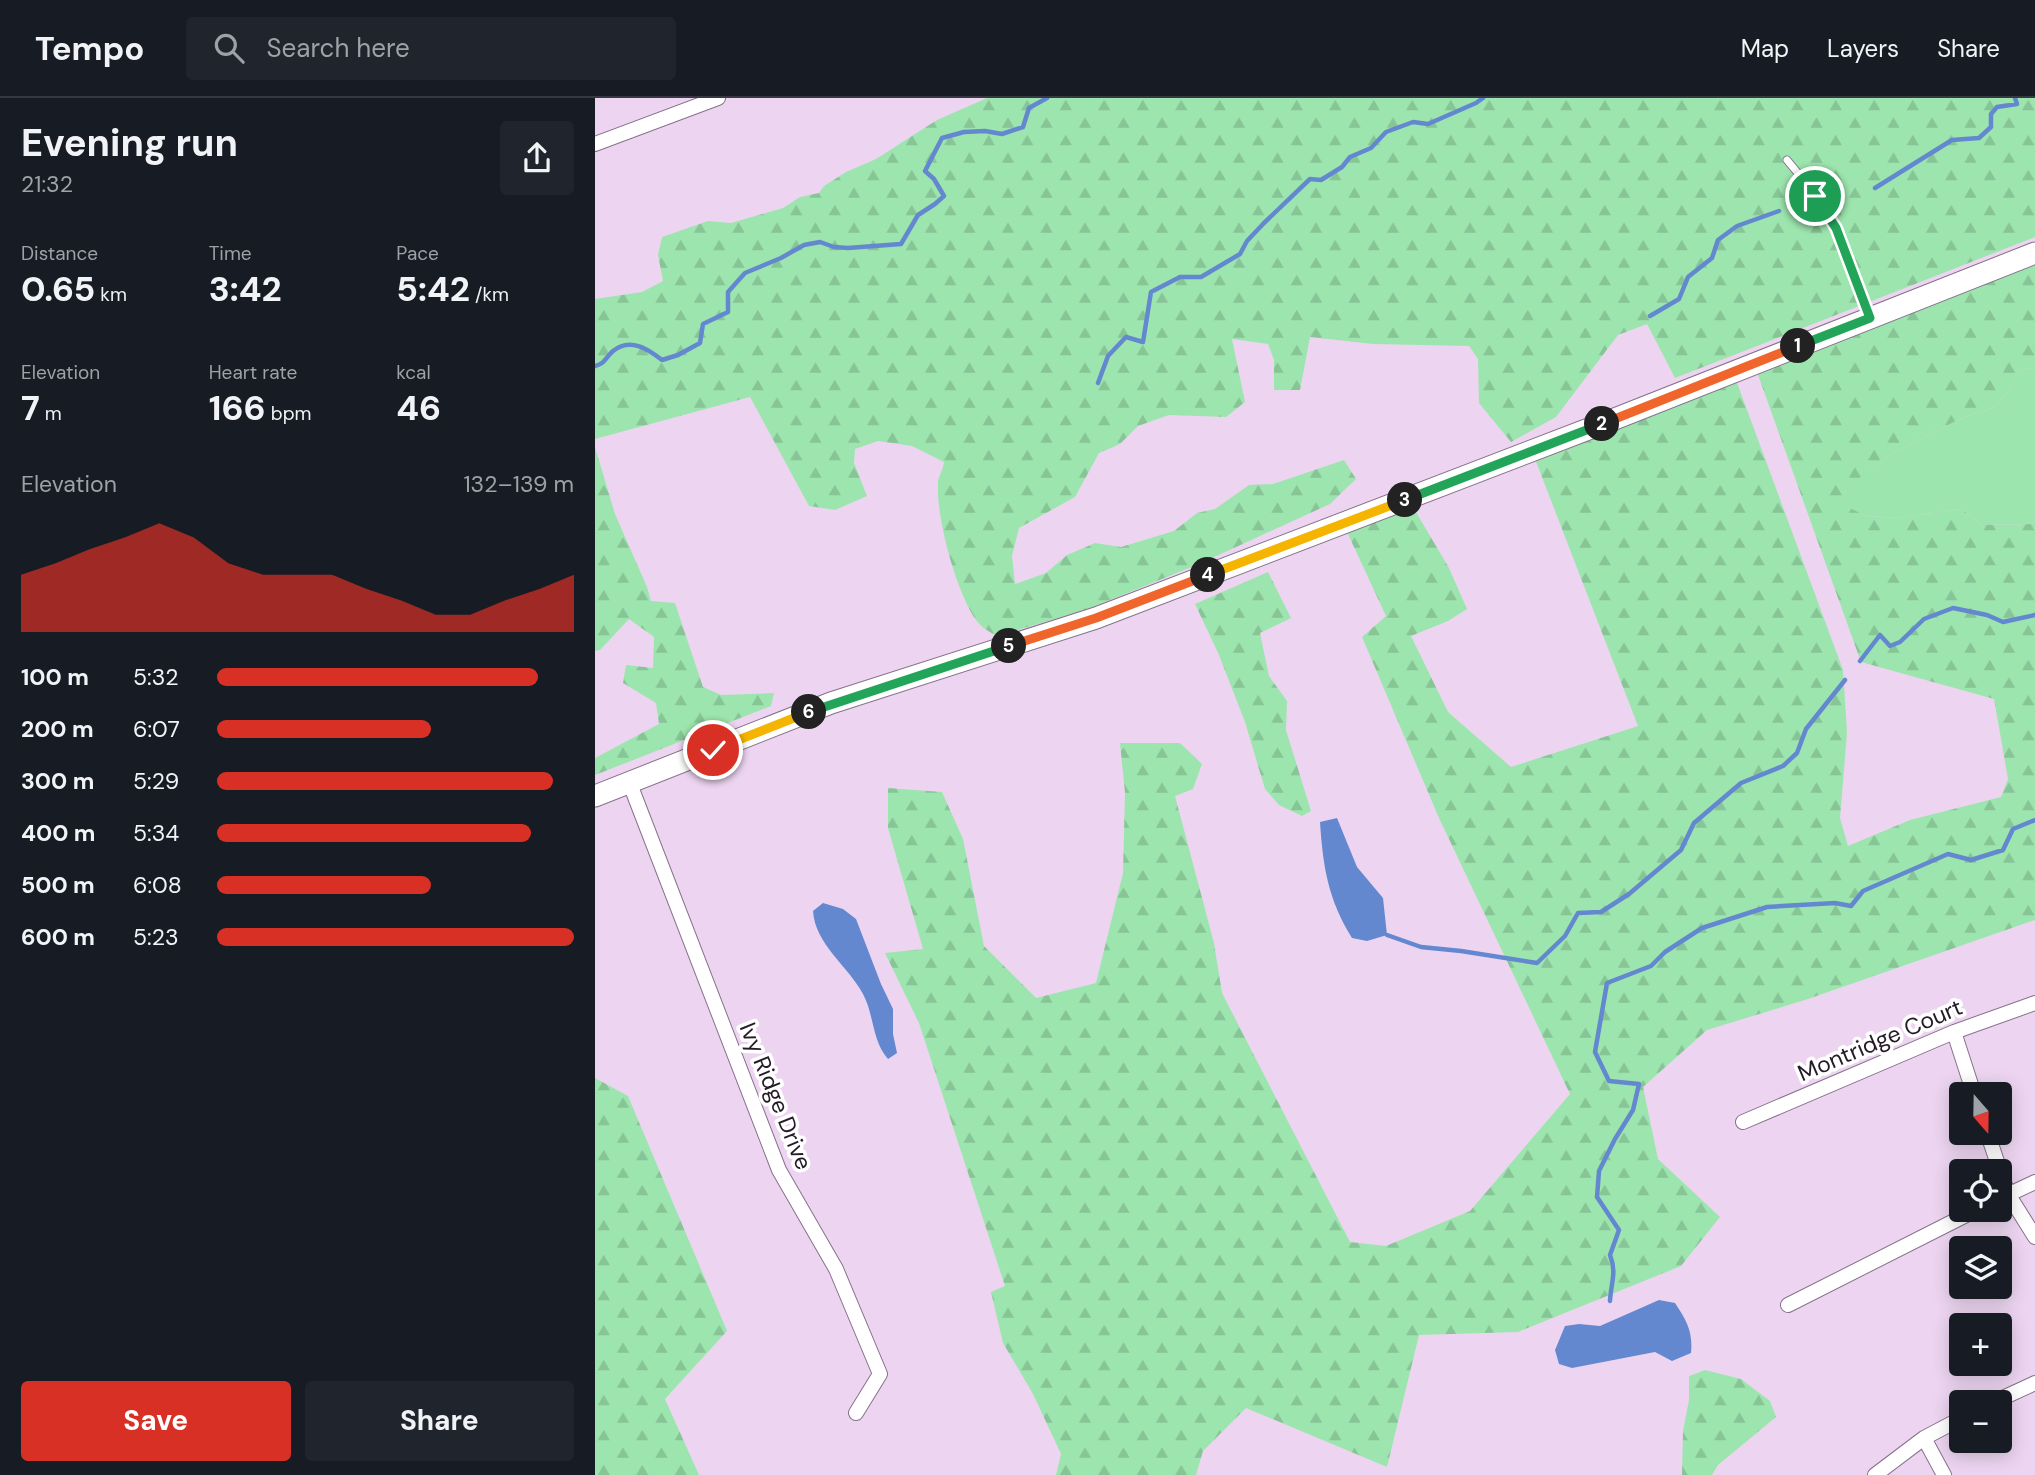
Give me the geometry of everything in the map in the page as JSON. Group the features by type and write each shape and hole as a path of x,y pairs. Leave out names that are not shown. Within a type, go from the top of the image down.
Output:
{"street":[{"path":"595,144 717,98"},
{"path":"595,796 831,703 1096,618 2035,253"},
{"name":"Ivy Ridge Drive","path":"630,784 779,1170 835,1269 880,1374 856,1413"},
{"name":"Montridge Court","path":"1743,1122 1954,1032 2035,1003"},
{"path":"1954,1032 1970,1082"},
{"path":"2012,1192 2035,1182"},
{"path":"2012,1207 2035,1237"},
{"path":"1788,1305 1952,1222"},
{"path":"2012,1394 2035,1383"},
{"path":"1875,1475 1924,1438 1949,1425"},
{"path":"1924,1438 1944,1475"}],"lane":[{"path":"1787,160 1836,228 1870,318"}],"green space":[{"path":"987,98 2035,98 2035,237 1675,378 1647,324 1618,335 1556,417 1511,442 1479,403 1478,359 1469,346 1373,344 1310,337 1300,390 1274,390 1274,360 1268,344 1232,339 1245,402 1226,417 1169,415 1138,426 1120,444 1099,453 1075,497 1019,528 1012,556 1015,584 1046,573 1067,555 1095,543 1121,547 1174,531 1197,513 1215,509 1249,485 1273,484 1344,460 1356,479 1330,504 1199,564 1088,609 998,636 986,630 976,620 961,591 949,554 938,498 938,481 944,462 912,446 878,441 855,449 854,463 867,496 835,510 809,506 750,397 595,439 595,299 642,292 663,281 658,255 662,237 708,221 731,223 783,208 800,197 819,193 824,186 846,172 876,159 937,120"},
{"path":"2035,262 2035,370 2026,368 2015,377 2011,389 1995,407 1962,418 1890,454 1845,489 1848,507 1866,516 1898,518 1962,509 1982,525 2031,524 2035,520 2035,920 1805,1000 1707,1030 1643,1087 1658,1159 1720,1217 1681,1266 1518,1332 1419,1335 1387,1467 1246,1408 1203,1451 1196,1475 1056,1475 1061,1454 1033,1394 1003,1343 991,1292 1005,1286 919,1023 885,953 923,949 888,828 888,788 942,792 963,839 984,946 1036,998 1096,983 1123,873 1125,793 1120,743 1180,743 1202,764 1193,789 1175,796 1214,943 1222,993 1350,1242 1386,1246 1470,1211 1570,1094 1439,818 1362,637 1386,616 1347,532 1413,507 1449,568 1467,609 1448,621 1411,636 1448,712 1511,767 1638,726 1535,459 1736,380 1843,670 1847,733 1840,818 1848,846 1910,820 2001,797 2008,779 1994,699 1861,662 1757,372"},
{"path":"2026,368 2035,370 2035,520 2031,524 1982,525 1962,509 1898,518 1866,516 1847,507 1845,488 1890,454 1962,418 1995,407 2011,389 2014,377"},
{"path":"595,447 615,514 651,601 675,603 703,687 721,695 774,693 771,706 595,775 595,758 659,724 656,703 623,683 626,665 653,668 654,637 629,619 600,650 595,651"},
{"path":"1268,572 1291,618 1260,633 1269,676 1287,701 1286,730 1311,811 1302,816 1279,805 1265,789 1245,722 1219,655 1195,604"},
{"path":"595,1078 628,1096 727,1331 665,1399 699,1475 595,1475"},
{"path":"1705,1370 1741,1379 1770,1401 1776,1417 1718,1465 1712,1475 1682,1475 1683,1431 1689,1400 1689,1376"}],"water":[{"path":"1337,818 1357,867 1383,898 1387,935 1367,941 1352,938 1337,910 1325,868 1320,822"},
{"path":"823,903 843,909 856,919 893,1009 893,1034 897,1053 888,1059 879,1044 863,994 826,944 815,923 813,911"},
{"path":"1659,1300 1675,1303 1683,1315 1690,1333 1691,1353 1672,1361 1655,1352 1572,1368 1559,1364 1555,1350 1565,1326 1600,1326"}],"waterway":[{"path":"595,366 613,351 626,345 639,346 662,360 700,343 703,324 728,312 728,292 745,273 804,245 820,242 848,248 901,244 918,215 944,196 934,179 925,171 942,138 964,132 985,131 1002,134 1023,127 1029,108 1047,98"},
{"path":"1098,383 1108,356 1126,337 1143,342 1151,292 1180,277 1201,277 1240,254 1247,241 1310,179 1321,180 1342,167 1350,157 1371,148 1386,132 1413,122 1428,124 1483,98"},
{"path":"1875,188 1952,140 1979,138 1991,127 1991,114 1997,107 2017,104 2015,98"},
{"path":"1650,316 1679,299 1688,277 1712,258 1718,240 1737,226 1779,211"},
{"path":"1860,661 1880,635 1890,646 1900,642 1924,619 1953,608 1987,615 2003,622 2035,615"},
{"path":"1387,935 1421,947 1537,963 1565,936 1578,913 1601,912 1629,894 1681,850 1694,823 1741,783 1783,766 1797,753 1806,729 1845,680"},
{"path":"1610,1301 1613,1272 1610,1255 1619,1230 1597,1197 1599,1171 1633,1110 1639,1084 1609,1081 1595,1052 1607,983 1651,966 1665,952 1702,928 1767,907 1835,903 1851,906 1863,891 1948,854 1971,860 2003,850 2013,829 2035,820"}],"route":[{"path":"713,750 831,703 1096,618 1870,318 1836,228 1815,196"}]}
